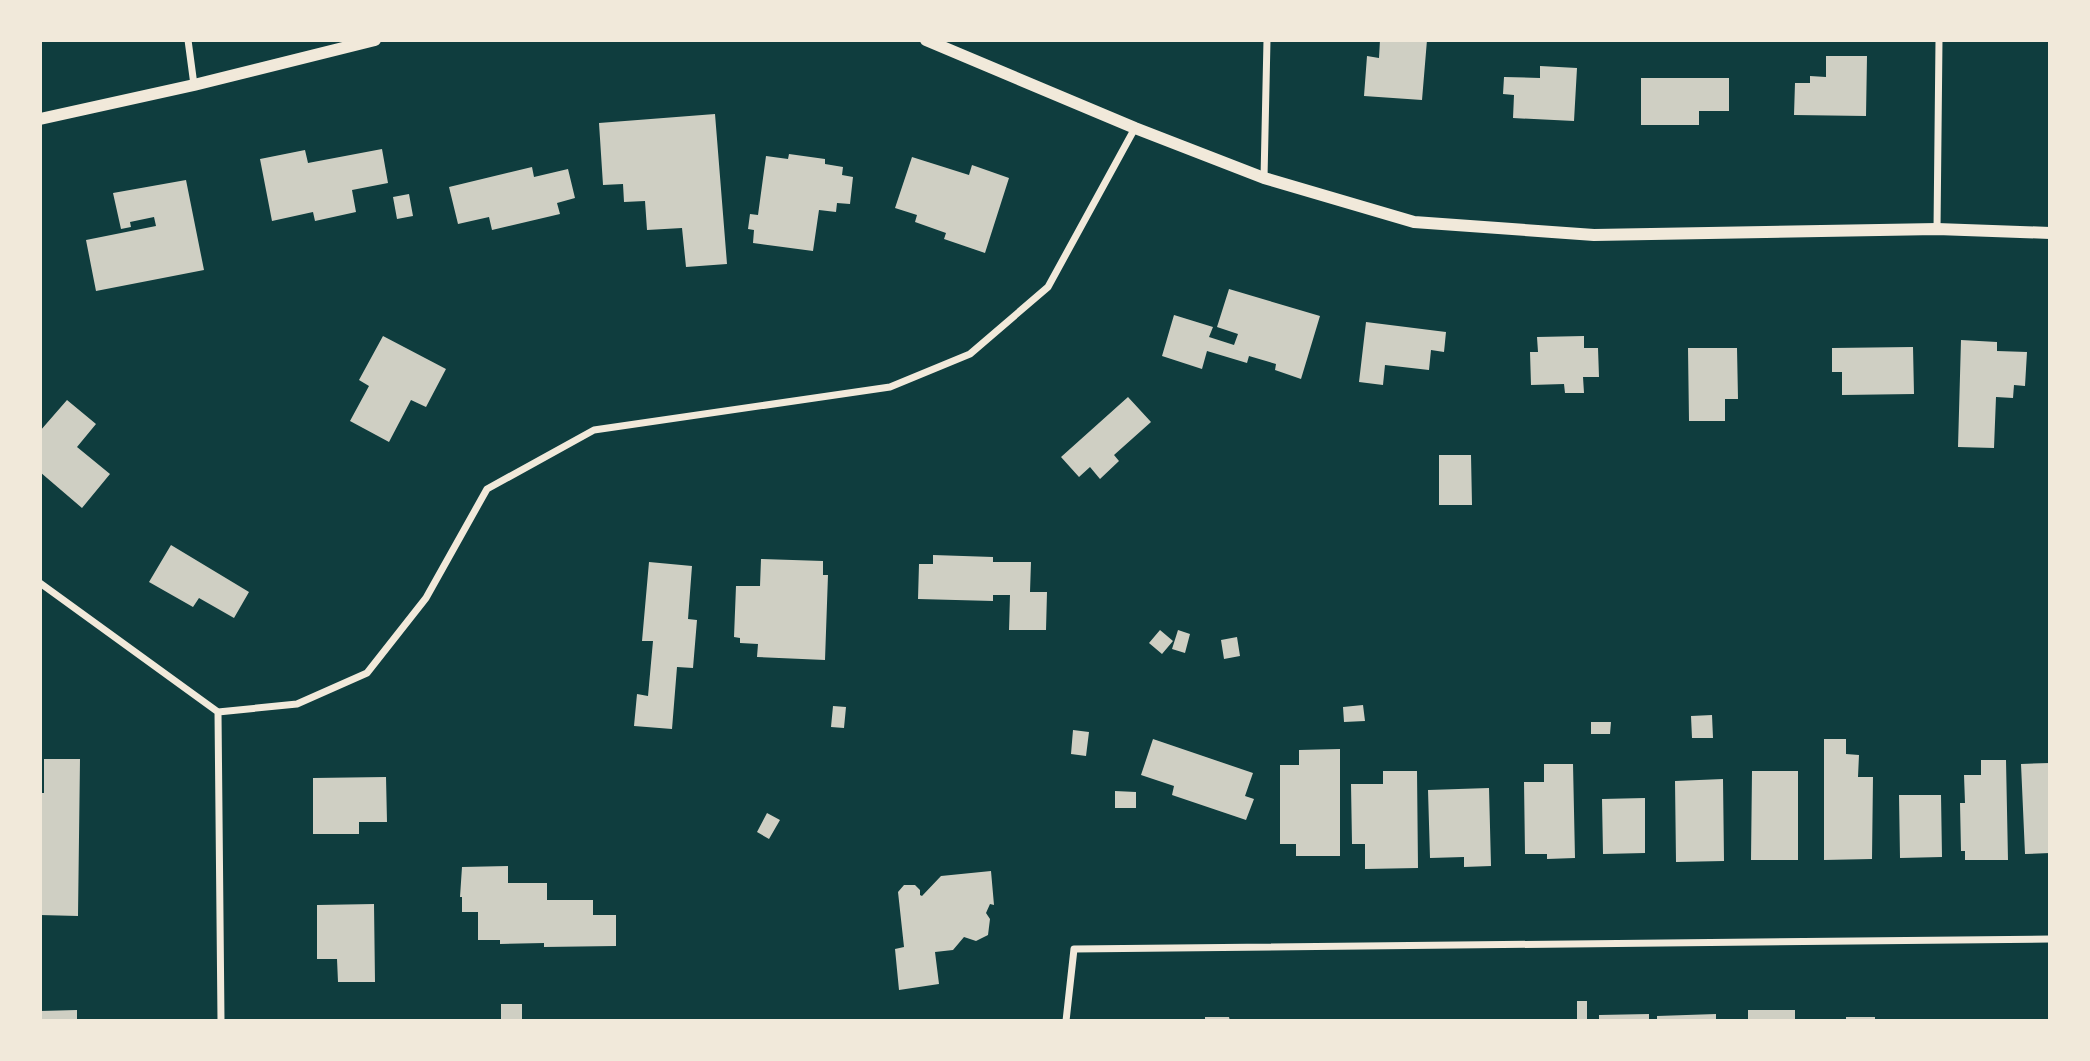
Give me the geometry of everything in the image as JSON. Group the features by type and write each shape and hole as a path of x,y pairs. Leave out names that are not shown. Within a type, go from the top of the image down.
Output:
{"street":[{"path":"188,40 194,85"},
{"path":"40,119 194,85 375,40"},
{"path":"926,40 1135,128 1264,178 1414,222 1594,235 1937,229 2050,233"},
{"path":"1264,178 1267,40"},
{"path":"1937,229 1939,40"},
{"path":"40,583 218,712 297,704 366,673 426,597 487,489 594,430 890,387 970,354 1048,287 1135,128"},
{"path":"218,712 221,1021"},
{"path":"1066,1021 1074,949 2050,939"}],"building":[{"path":"1380,40 1427,40 1422,100 1364,96 1367,56 1379,58"},
{"path":"1826,56 1867,56 1866,116 1794,115 1795,83 1810,83 1810,76 1826,77"},
{"path":"1540,66 1577,68 1574,121 1513,118 1514,95 1503,94 1504,77 1540,78"},
{"path":"1641,78 1729,78 1729,111 1699,111 1699,125 1641,125"},
{"path":"715,114 727,264 686,267 682,228 647,230 645,201 624,202 623,184 603,185 599,123"},
{"path":"382,149 388,183 352,190 356,212 315,221 313,212 272,221 260,159 305,150 308,163"},
{"path":"789,154 825,159 825,164 843,167 842,175 853,177 850,204 837,203 836,212 819,210 813,251 753,243 754,230 748,229 750,214 758,215 766,156 788,159"},
{"path":"912,157 969,175 972,165 1009,178 985,253 944,239 946,233 915,222 917,215 895,208"},
{"path":"532,167 534,177 568,169 575,198 557,203 560,214 492,230 489,217 458,224 449,187"},
{"path":"186,180 204,270 96,291 86,240 156,226 154,217 130,222 131,227 121,229 113,193"},
{"path":"409,194 413,216 397,219 393,197"},
{"path":"1229,289 1320,316 1301,379 1275,370 1276,364 1249,356 1247,363 1207,351 1202,369 1162,356 1174,315 1213,327 1209,337 1234,345 1238,334 1217,327"},
{"path":"1366,322 1446,332 1444,352 1431,350 1429,370 1385,365 1383,385 1359,382"},
{"path":"383,336 446,369 426,407 411,400 389,442 350,421 369,386 359,380"},
{"path":"1584,336 1584,348 1598,348 1599,377 1583,377 1584,393 1565,393 1564,384 1531,385 1530,352 1538,352 1537,337"},
{"path":"1961,340 1997,342 1997,351 2027,352 2025,386 2014,385 2013,398 1996,397 1994,448 1958,447"},
{"path":"1913,347 1914,394 1842,395 1842,372 1832,372 1832,348"},
{"path":"1688,348 1737,348 1738,399 1725,399 1725,421 1689,421"},
{"path":"1128,397 1151,422 1114,455 1119,461 1100,479 1090,467 1079,477 1061,457"},
{"path":"67,400 96,424 77,447 110,474 82,508 40,472 40,431"},
{"path":"1439,455 1471,455 1472,505 1439,505"},
{"path":"171,545 249,592 234,618 199,598 193,607 149,582"},
{"path":"933,555 993,557 993,562 1031,562 1030,592 1047,592 1046,630 1009,630 1010,595 993,595 993,601 918,599 919,564 933,564"},
{"path":"761,559 823,561 823,575 828,575 825,660 757,657 758,644 740,643 740,638 734,637 736,586 760,586"},
{"path":"649,562 692,566 688,619 697,620 693,668 677,667 672,729 634,726 637,694 648,696 653,641 642,641"},
{"path":"1160,630 1173,641 1162,654 1149,643"},
{"path":"1178,630 1190,634 1185,653 1172,649"},
{"path":"1237,637 1240,656 1224,659 1221,640"},
{"path":"1363,705 1365,721 1344,722 1343,707"},
{"path":"833,706 846,707 844,728 831,727"},
{"path":"1712,715 1713,738 1692,738 1691,716"},
{"path":"1591,722 1611,722 1610,734 1591,734"},
{"path":"1073,730 1089,732 1086,756 1071,754"},
{"path":"1153,739 1253,773 1245,796 1254,799 1246,820 1172,795 1174,786 1141,775"},
{"path":"1824,739 1846,739 1846,754 1859,755 1858,777 1873,777 1872,859 1824,860"},
{"path":"1340,749 1340,856 1296,856 1296,844 1280,844 1280,765 1299,765 1299,750"},
{"path":"44,759 80,759 78,916 40,915 40,793 44,793"},
{"path":"1981,760 2006,760 2008,860 1965,860 1965,851 1961,851 1960,803 1965,803 1964,775 1981,775"},
{"path":"2050,763 2050,853 2025,854 2021,764"},
{"path":"1544,764 1573,764 1575,858 1547,859 1547,854 1525,854 1524,782 1544,782"},
{"path":"1383,771 1417,771 1418,868 1365,869 1365,844 1352,844 1351,784 1383,784"},
{"path":"1752,771 1798,771 1798,860 1751,860"},
{"path":"386,777 387,822 359,822 359,834 313,834 313,778"},
{"path":"1723,779 1724,861 1676,862 1675,781"},
{"path":"1489,788 1491,866 1464,867 1464,857 1430,858 1428,790"},
{"path":"1115,791 1136,792 1136,808 1115,808"},
{"path":"1899,795 1941,795 1942,857 1900,858"},
{"path":"1645,798 1645,853 1603,854 1602,799"},
{"path":"767,813 780,820 769,839 757,832"},
{"path":"508,866 508,883 547,883 547,900 593,900 593,915 616,915 616,946 544,947 544,943 500,944 500,940 478,940 478,912 462,912 462,867"},
{"path":"991,871 994,905 990,904 986,913 990,919 988,935 976,941 964,937 953,950 935,952 939,984 899,990 895,949 904,947 898,892 904,885 915,885 922,896 941,876"},
{"path":"374,904 375,982 338,982 337,959 317,959 317,905"},
{"path":"1577,1001 1587,1001 1587,1020 1577,1020"},
{"path":"501,1004 522,1004 522,1021 501,1021"},
{"path":"77,1010 77,1021 40,1021 40,1011"},
{"path":"1748,1010 1795,1010 1795,1021 1748,1021"},
{"path":"1649,1014 1649,1021 1599,1021 1599,1015"},
{"path":"1716,1014 1716,1021 1657,1021 1657,1016"},
{"path":"1205,1017 1229,1017 1230,1021 1205,1021"},
{"path":"1846,1017 1875,1017 1875,1021 1846,1021"}]}
